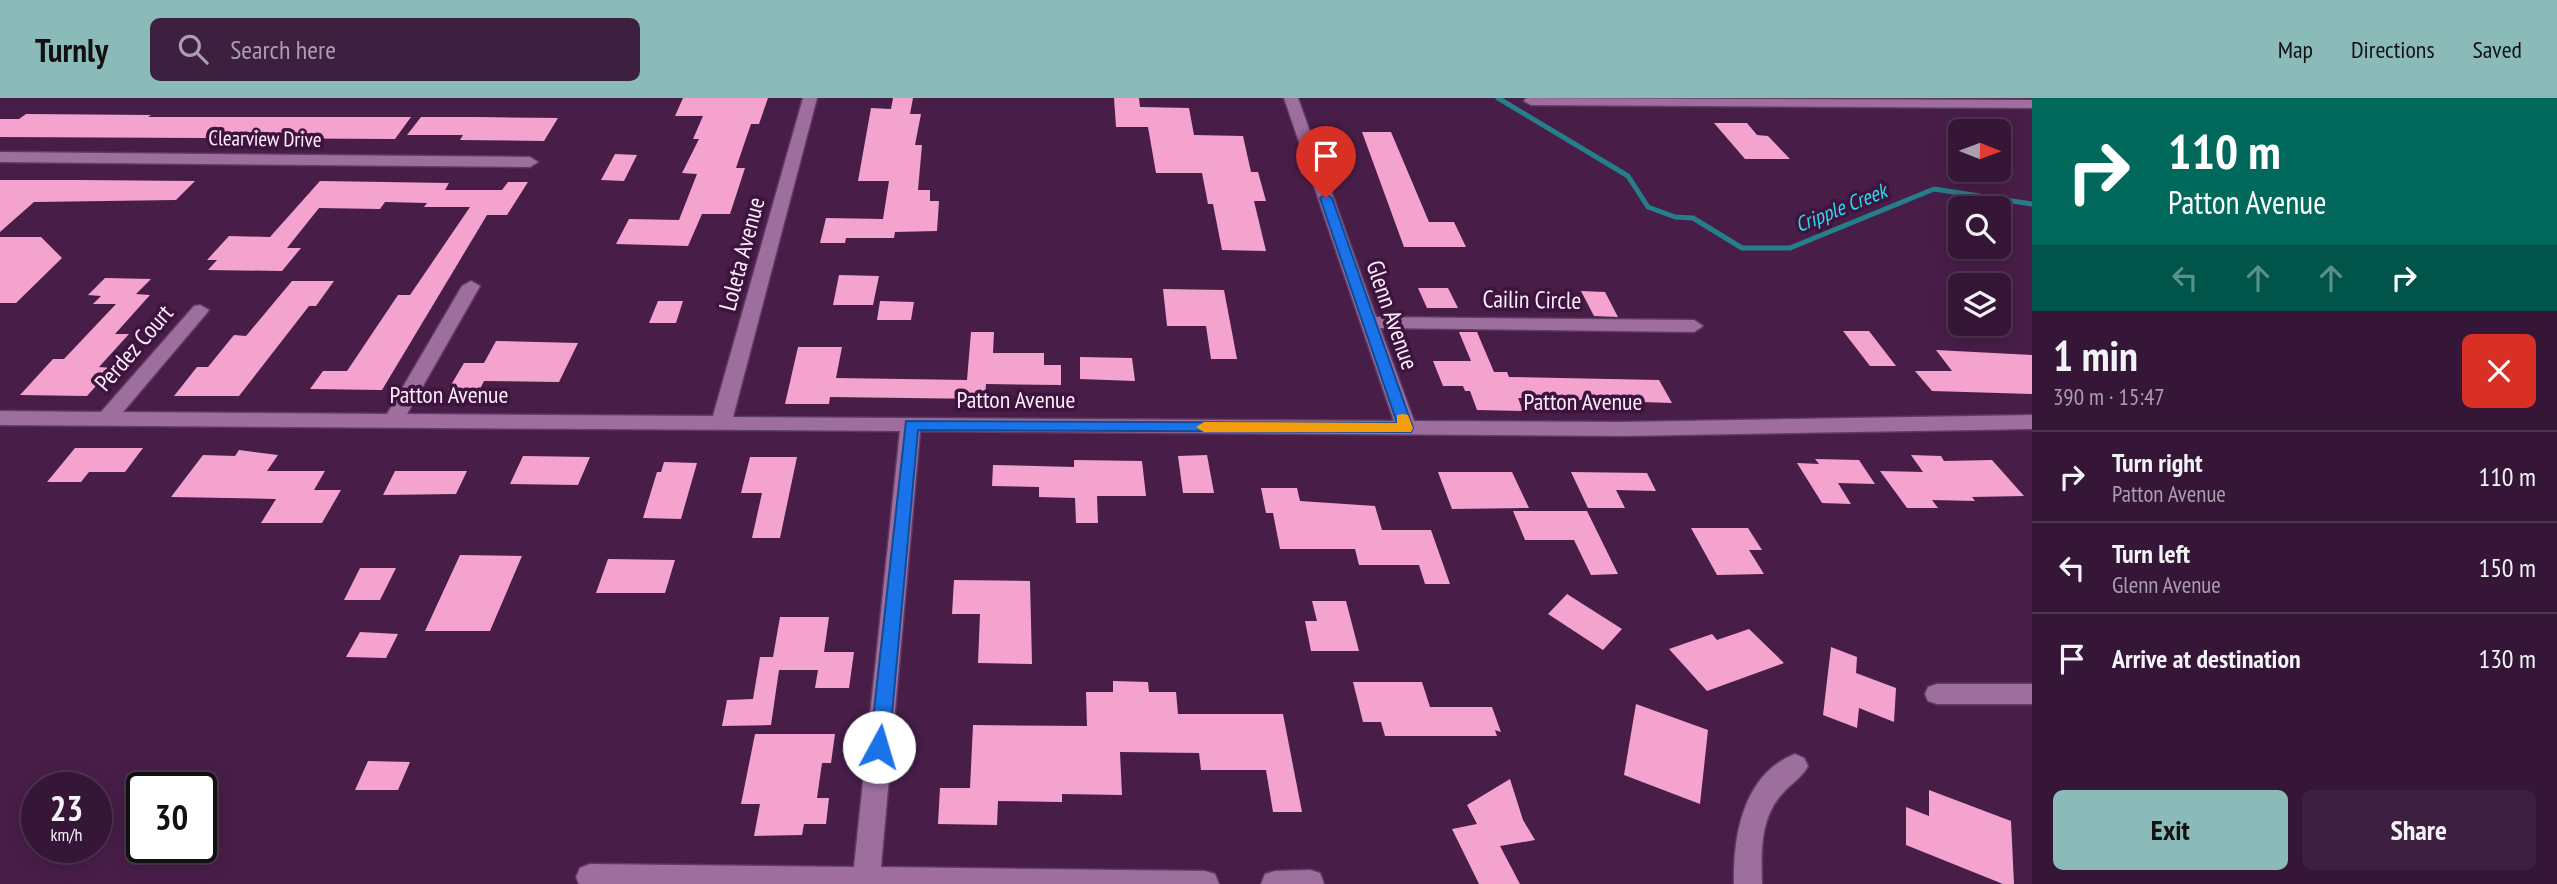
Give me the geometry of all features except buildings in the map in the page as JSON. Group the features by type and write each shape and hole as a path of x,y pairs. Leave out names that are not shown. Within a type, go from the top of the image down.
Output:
{"street":[{"name":"Loleta Avenue","path":"721,423 810,98"},
{"name":"Glenn Avenue","path":"1291,98 1406,428"},
{"path":"1531,101 2032,104"},
{"name":"Clearview Drive","path":"0,157 530,162"},
{"path":"393,421 471,286"},
{"name":"Perdez Court","path":"106,419 200,310"},
{"name":"Cailin Circle","path":"1369,322 1694,326"},
{"name":"Patton Avenue","path":"0,418 1406,428 2032,422"},
{"path":"866,881 911,425"},
{"path":"1937,694 2032,694"},
{"path":"1748,884 1746,851 1753,816 1769,786 1795,766"},
{"path":"590,877 1205,884"},
{"path":"1275,884 1310,883"}],"waterway":[{"name":"Cripple Creek","path":"1498,98 1628,176 1648,207 1675,217 1693,218 1742,248 1790,248 1934,189 2032,204"}],"slow traffic":[{"path":"1204,427 1406,428 1403,419"}],"route":[{"path":"879,747 911,425 1406,428 1326,198"}]}
